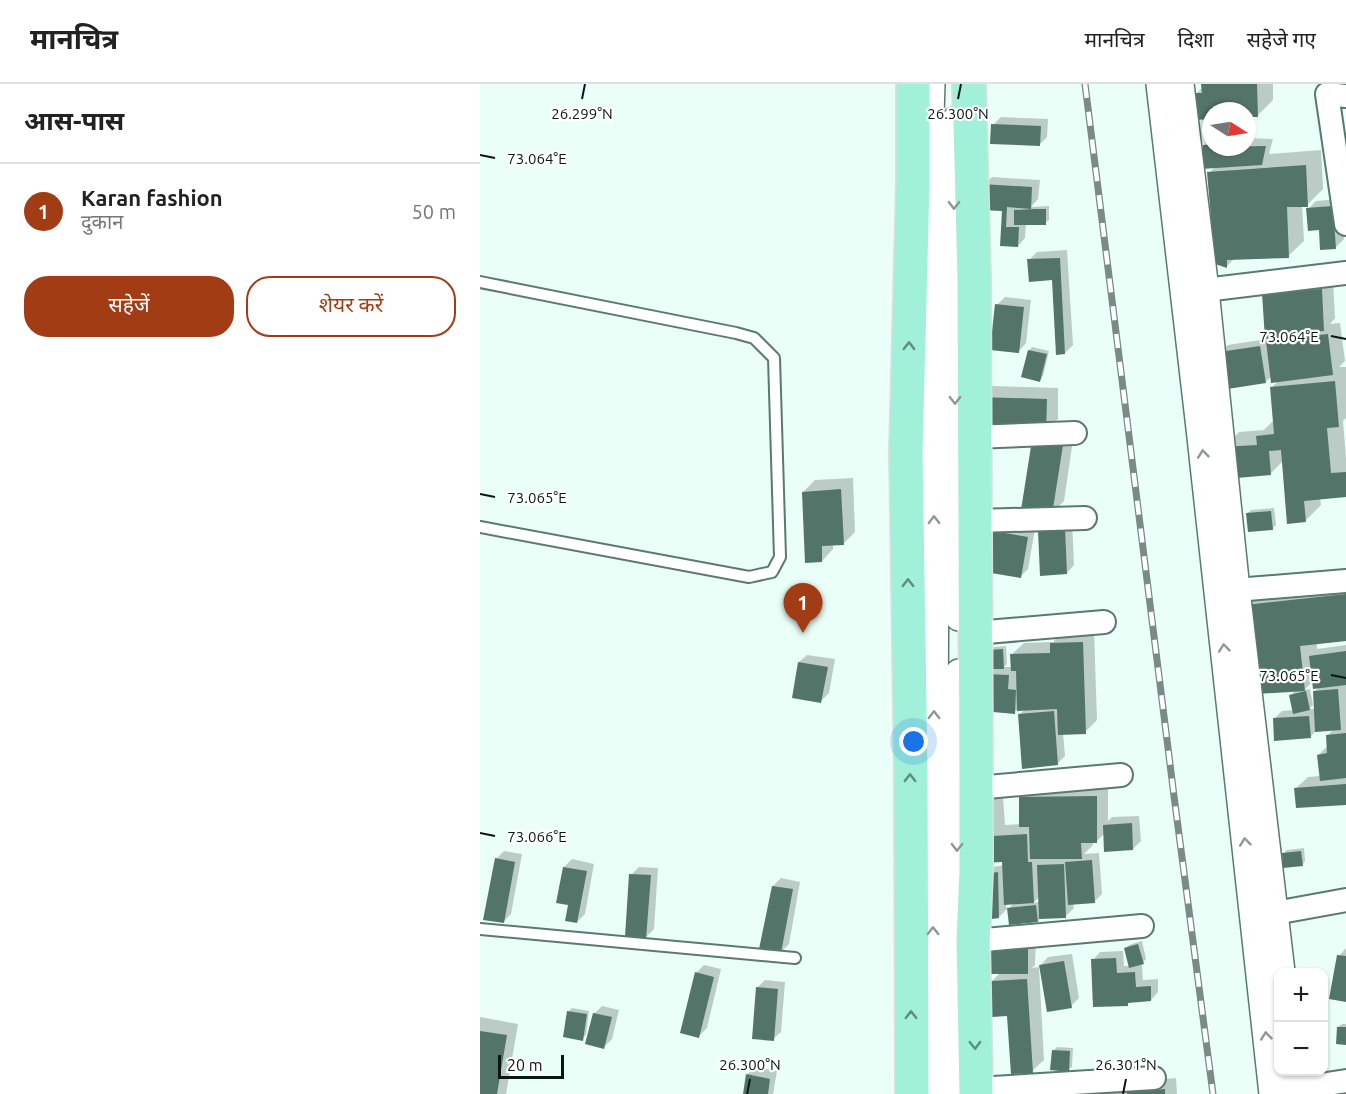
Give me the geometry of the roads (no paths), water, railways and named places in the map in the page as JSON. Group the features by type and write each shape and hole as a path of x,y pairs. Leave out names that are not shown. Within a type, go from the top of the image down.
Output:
{"main road":[{"path":"912,1094 906,452 914,84"},
{"path":"968,1092 976,870 974,279 969,84"}],"street":[{"path":"931,84 929,145 934,545 932,1094"},
{"path":"956,84 953,223 959,710 968,1092 1154,1078"},
{"path":"1160,84 1200,428 1288,1087 1346,1081"},
{"path":"1180,84 1281,968"},
{"path":"1333,91 1346,224"},
{"path":"1205,290 1346,273"},
{"path":"974,437 1075,433"},
{"path":"976,521 1085,518"},
{"path":"1236,590 1346,581"},
{"path":"975,633 1104,622"},
{"path":"976,788 1122,775"},
{"path":"1275,913 1346,900"},
{"path":"973,941 1142,926"}],"lane":[{"path":"480,282 754,338 774,358 780,557 772,572 749,577 480,527"},
{"path":"480,929 795,958"}],"railway":[{"path":"1085,84 1213,1094"}],"place":[{"name":"Karan fashion","path":"803,633"}]}
